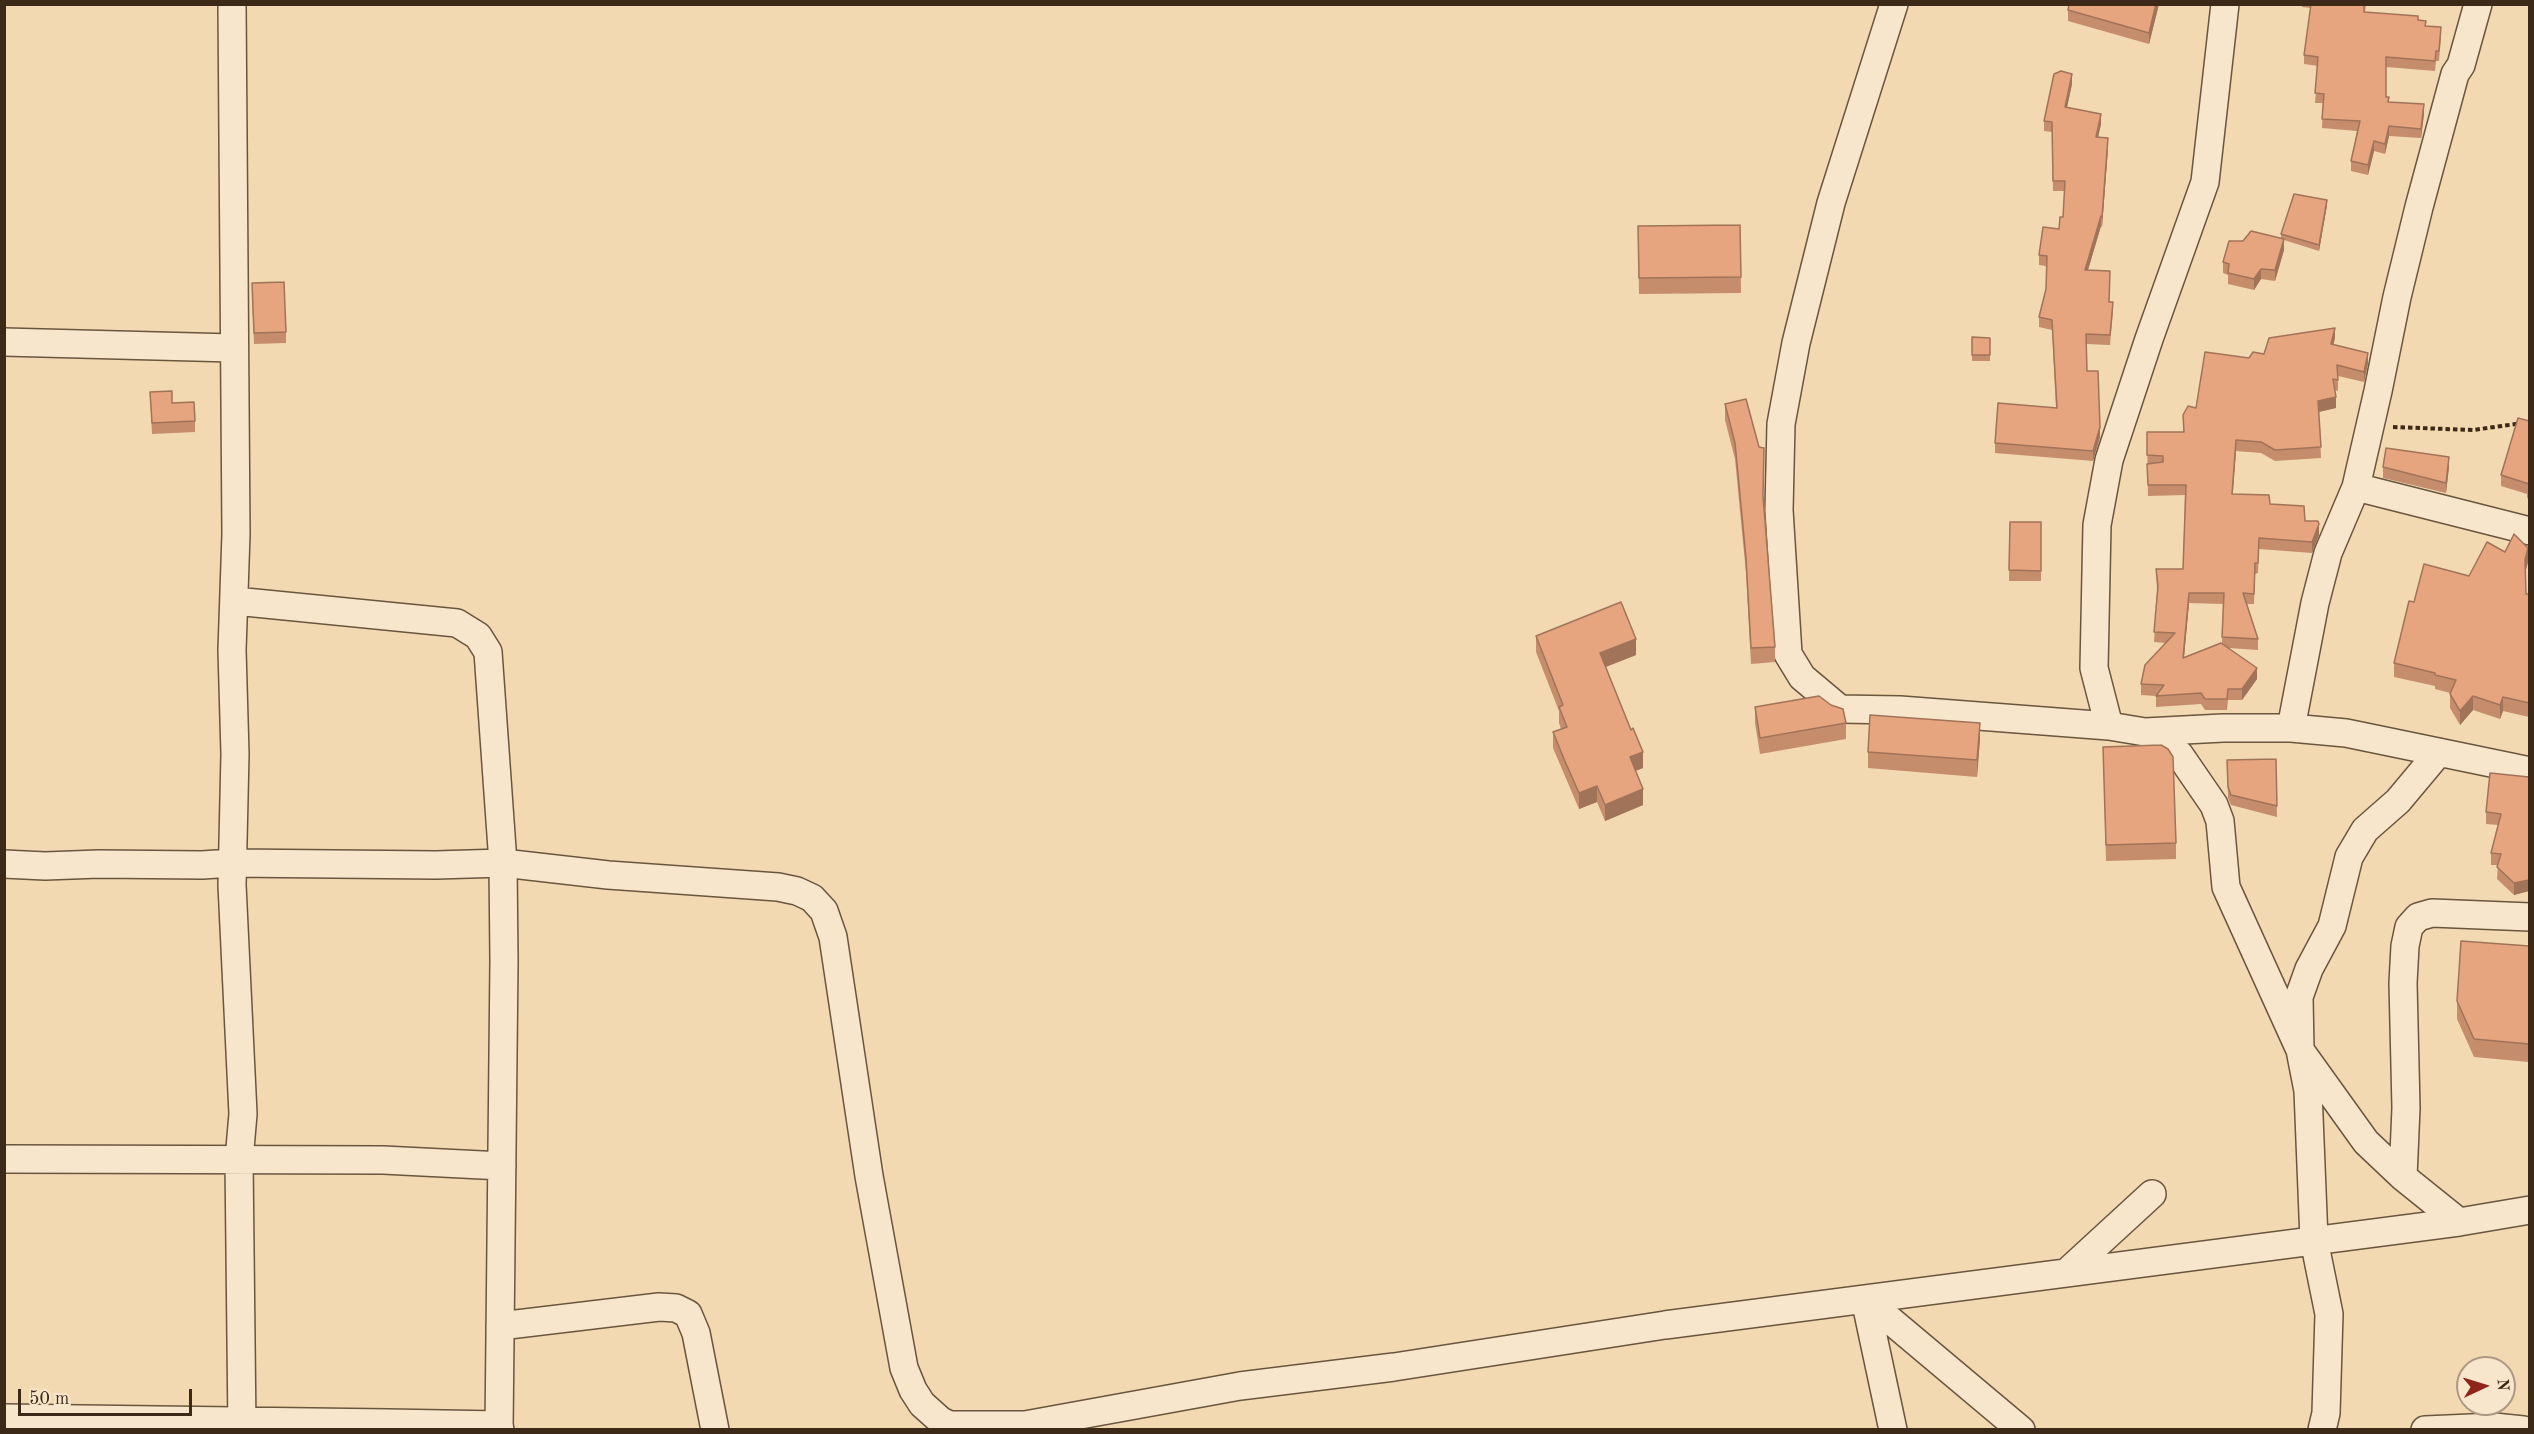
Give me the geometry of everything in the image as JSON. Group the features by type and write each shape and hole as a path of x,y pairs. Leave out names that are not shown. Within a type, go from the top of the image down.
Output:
{"street":[{"path":"231,4 235,601 232,650 235,754 232,863 243,1114 239,1160 242,1426"},
{"path":"1894,4 1831,203 1796,343 1781,424 1779,510 1788,654 1802,677 1840,709 1900,710 2109,726 2145,732 2223,728 2291,728 2346,733 2529,771"},
{"path":"2109,726 2094,668 2097,525 2109,460 2205,182 2225,4"},
{"path":"2291,728 2315,603 2328,553 2356,487 2419,207 2455,74 2461,65 2478,4"},
{"path":"4,342 233,348"},
{"path":"2356,487 2529,531"},
{"path":"4,1418 108,1418 242,1426 499,1428 503,863 488,652 478,636 457,623 235,601"},
{"path":"2145,732 2179,754 2214,805 2220,821 2226,887 2300,1050 2366,1142 2403,1177 2459,1222"},
{"path":"2322,1430 2326,1413 2329,1314 2314,1240 2308,1091 2300,1050 2299,997 2309,969 2332,926 2349,857 2365,830 2398,801 2439,752"},
{"path":"4,864 202,866 232,863 425,865 503,863 608,874 778,887 797,891 812,898 824,911 830,923 837,956 869,1176 904,1368 922,1404 940,1422 950,1425 1025,1425 1240,1386 1394,1367 1665,1325 2459,1222 2529,1210"},
{"path":"2403,1177 2406,1108 2403,983 2405,946 2409,927 2418,917 2432,913 2529,917"},
{"path":"4,1159 383,1160 502,1166"},
{"path":"2066,1273 2152,1194"},
{"path":"1866,1299 1893,1430"},
{"path":"1866,1299 2021,1430"},
{"path":"500,1326 659,1306 676,1308 688,1314 696,1333 716,1430"},
{"path":"2425,1430 2494,1427 2523,1430"}],"path":[{"path":"2370,426 2473,430 2529,422"}],"building":[{"path":"2069,4 2156,4 2149,33 2068,10"},
{"path":"2311,4 2364,4 2364,12 2418,16 2418,20 2426,21 2425,26 2441,27 2439,51 2436,51 2435,61 2386,57 2388,102 2424,104 2421,129 2389,126 2385,144 2374,141 2368,165 2351,161 2360,121 2322,119 2324,94 2315,93 2318,57 2304,55"},
{"path":"2061,71 2072,74 2065,107 2101,114 2096,137 2108,138 2102,217 2085,270 2110,271 2109,302 2113,302 2110,335 2086,334 2087,371 2098,371 2100,427 2093,451 1995,443 1998,403 2057,408 2052,320 2039,317 2046,289 2047,256 2039,255 2043,227 2059,229 2060,217 2063,217 2065,181 2053,181 2052,122 2044,121 2054,74"},
{"path":"2294,194 2327,200 2319,245 2281,234"},
{"path":"1740,225 1741,277 1639,278 1638,226"},
{"path":"2251,231 2284,239 2275,270 2261,269 2254,279 2228,273 2229,264 2223,262 2229,241 2243,241"},
{"path":"284,282 286,332 254,333 252,283"},
{"path":"2335,328 2331,344 2368,353 2364,372 2337,365 2338,380 2333,379 2336,397 2318,401 2321,447 2275,450 2261,442 2236,440 2232,494 2269,495 2270,504 2304,506 2305,521 2318,521 2319,524 2312,542 2259,538 2254,594 2243,593 2258,639 2222,637 2224,593 2189,593 2183,658 2221,643 2257,668 2242,689 2228,689 2227,699 2205,699 2201,693 2156,696 2164,685 2141,684 2145,665 2175,633 2154,632 2158,586 2156,569 2183,569 2186,485 2148,485 2147,464 2163,462 2163,456 2147,455 2147,432 2184,432 2183,415 2188,406 2196,408 2205,352 2249,358 2253,352 2264,354 2269,338"},
{"path":"1972,337 1990,338 1990,355 1972,355"},
{"path":"172,391 172,403 194,402 195,421 152,423 150,392"},
{"path":"1746,399 1759,447 1764,448 1763,496 1775,647 1751,648 1746,558 1735,443 1725,404"},
{"path":"2518,418 2529,421 2529,484 2501,475"},
{"path":"2386,448 2449,457 2446,483 2383,467"},
{"path":"2010,522 2041,522 2041,571 2009,570"},
{"path":"2514,534 2528,548 2525,560 2526,594 2529,594 2529,703 2503,697 2500,705 2473,696 2460,711 2450,694 2456,680 2394,663 2409,601 2414,602 2424,564 2469,576 2487,542 2505,552"},
{"path":"1621,602 1636,639 1600,653 1631,730 1633,728 1643,752 1630,757 1643,789 1605,805 1597,786 1579,793 1564,759 1553,732 1567,727 1559,707 1563,705 1536,636"},
{"path":"1819,696 1831,705 1843,709 1846,723 1760,738 1755,707"},
{"path":"1870,715 1980,723 1977,760 1868,752"},
{"path":"2161,745 2168,749 2173,757 2176,843 2106,845 2103,747"},
{"path":"2276,759 2277,806 2231,795 2228,787 2227,760"},
{"path":"2490,773 2529,777 2529,880 2514,883 2497,867 2501,854 2491,853 2501,814 2486,812"},
{"path":"2461,941 2529,946 2529,1044 2474,1039 2457,1001"}]}
